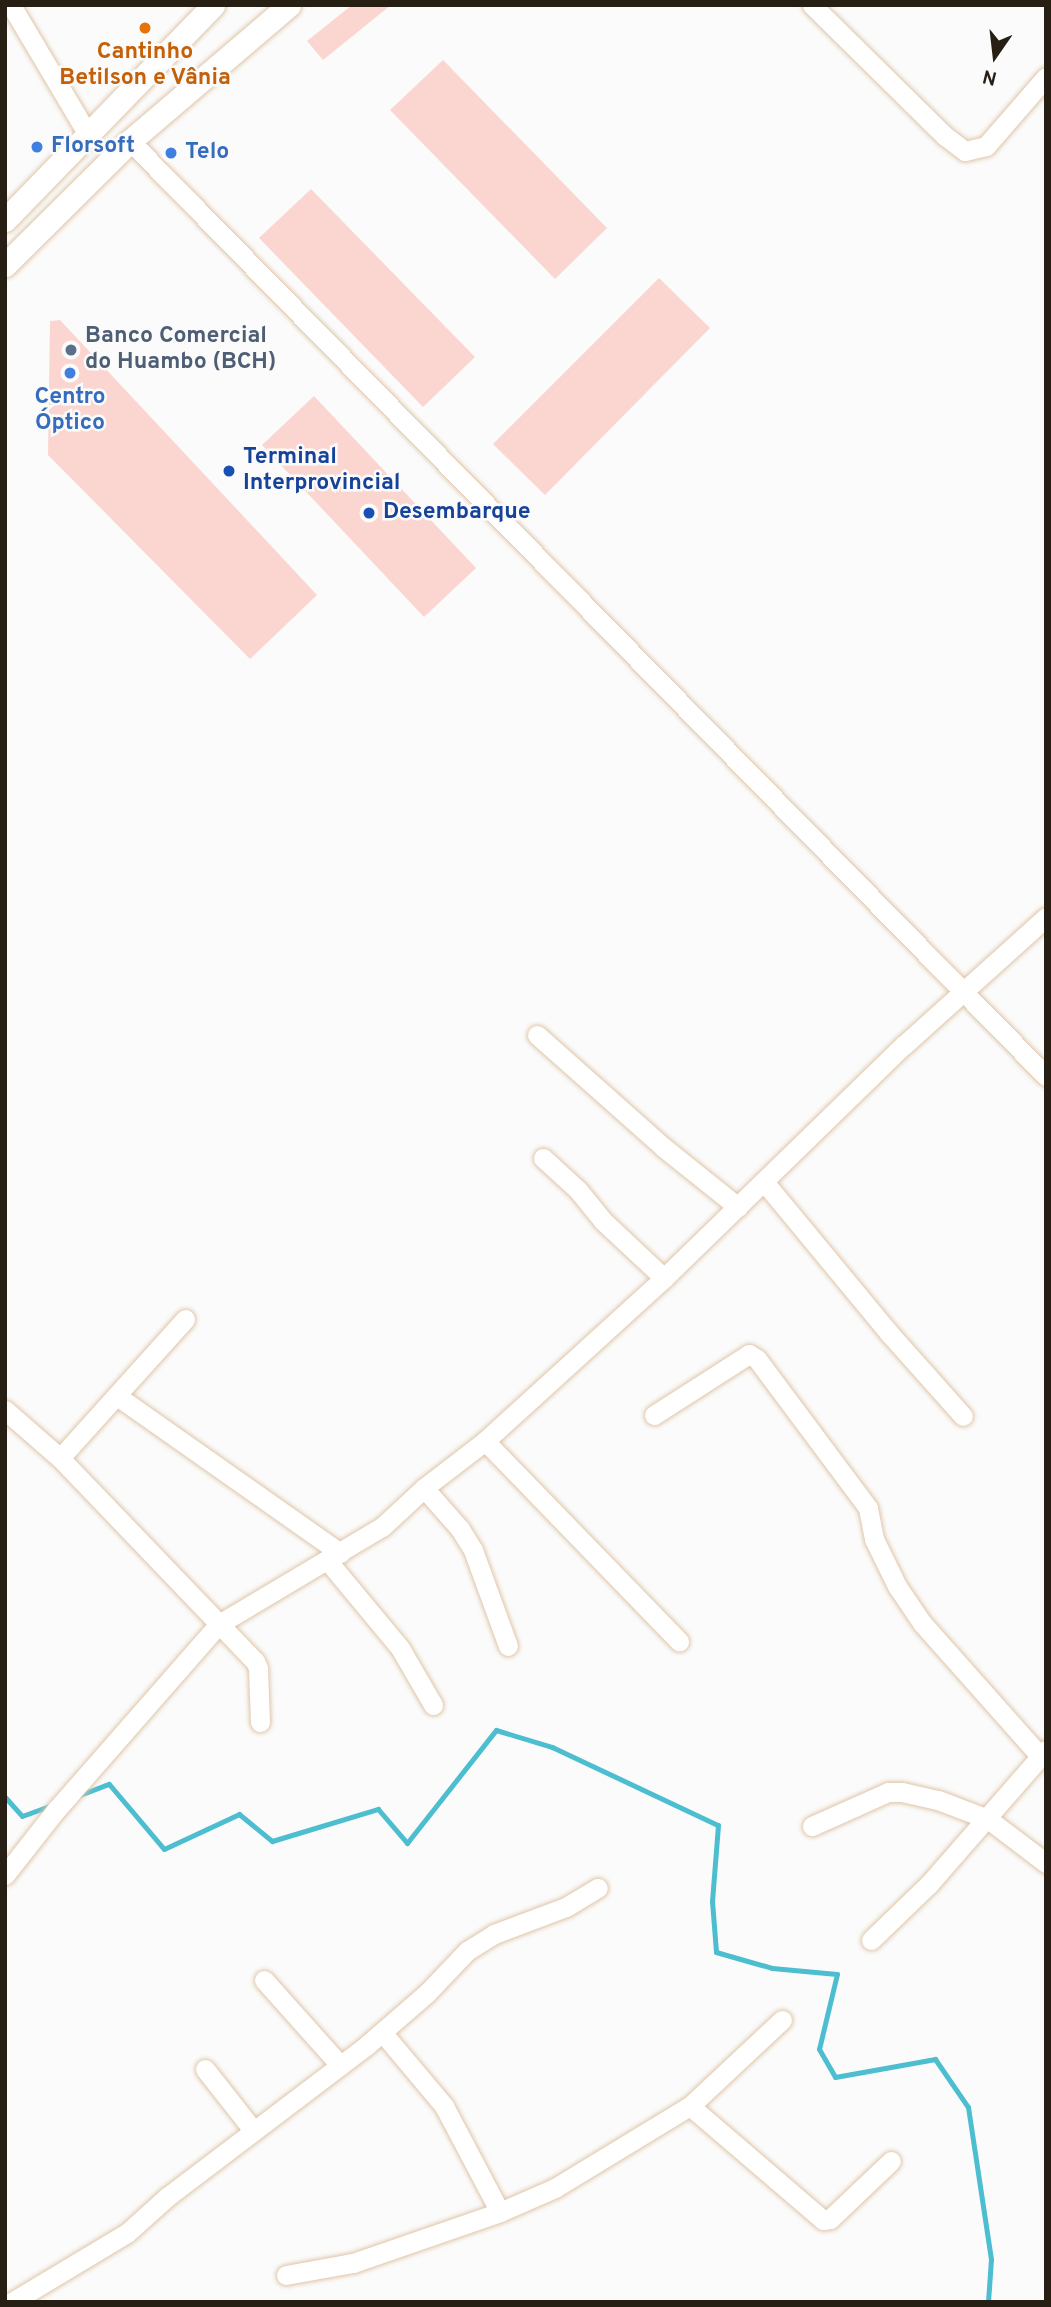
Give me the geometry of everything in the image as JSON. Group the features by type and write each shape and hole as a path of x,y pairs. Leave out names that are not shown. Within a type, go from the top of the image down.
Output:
{"main road":[{"path":"9,208 213,5"},
{"path":"5,265 130,141 289,5"}],"street":[{"path":"11,5 87,133"},
{"path":"812,5 945,136 965,151 986,146 1046,77"},
{"path":"130,141 1046,1076"},
{"path":"5,1875 56,1810 219,1624 383,1527 424,1488 485,1441 765,1183 904,1045 1046,917"},
{"path":"537,1035 663,1147 738,1207"},
{"path":"543,1158 578,1190 602,1220 664,1278"},
{"path":"765,1183 889,1333 963,1416"},
{"path":"60,1458 185,1319"},
{"path":"654,1415 749,1354 757,1359 868,1508 874,1539 897,1586 922,1623 1043,1753 929,1884 871,1940"},
{"path":"117,1396 334,1556 400,1648 433,1705"},
{"path":"5,1410 60,1458 258,1668 260,1721"},
{"path":"485,1441 679,1641"},
{"path":"424,1488 460,1529 473,1550 508,1646"},
{"path":"812,1826 888,1792 902,1792 938,1800 988,1819 1046,1863"},
{"path":"12,2302 127,2233 167,2197 382,2032 427,1993 467,1951 494,1934 566,1907 598,1888"},
{"path":"264,1980 340,2065"},
{"path":"286,2275 353,2263 500,2212 555,2188 691,2106 782,2021"},
{"path":"382,2032 444,2106 500,2212"},
{"path":"205,2069 253,2130"},
{"path":"691,2106 823,2220 830,2218 891,2161"}],"building":[{"path":"352,5 391,5 323,60 307,41"},
{"path":"443,60 607,228 555,279 390,110"},
{"path":"311,189 475,357 423,407 259,238"},
{"path":"659,278 710,328 545,495 493,444"},
{"path":"60,320 317,595 250,659 48,455 50,321"},
{"path":"314,396 476,568 424,617 262,445"}],"waterway":[{"path":"77,1796 109,1784 164,1849 239,1814 272,1841 378,1809 407,1843 496,1730 552,1747 718,1825 712,1901 716,1952 772,1968 837,1974 819,2049 835,2077 935,2059 968,2107 991,2259 988,2302"},
{"path":"5,1797 22,1816 52,1805"}],"place":[{"name":"Cantinho Betilson e Vânia","path":"145,28"},
{"name":"Florsoft","path":"37,147"},
{"name":"Telo","path":"171,153"},
{"name":"Banco Comercial do Huambo (BCH)","path":"71,350"},
{"name":"Centro Óptico","path":"70,373"},
{"name":"Terminal Interprovincial","path":"229,471"},
{"name":"Desembarque","path":"369,513"}]}
